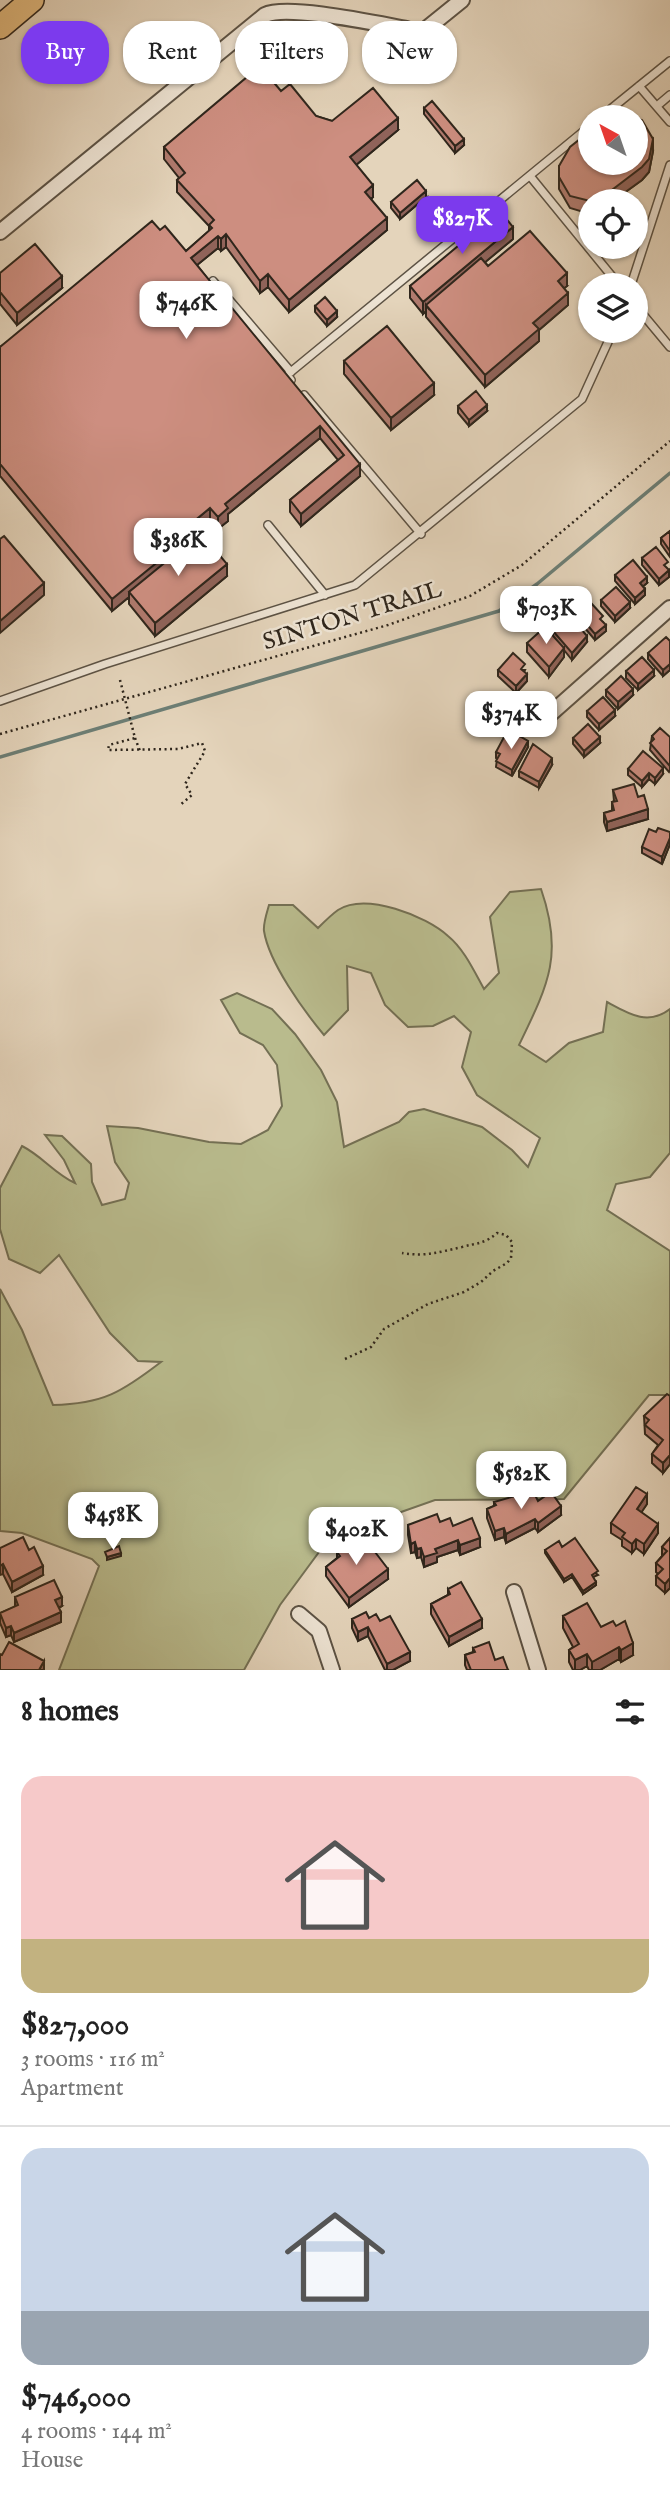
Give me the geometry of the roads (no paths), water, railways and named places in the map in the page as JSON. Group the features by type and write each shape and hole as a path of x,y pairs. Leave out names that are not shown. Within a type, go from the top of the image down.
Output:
{"main road":[{"path":"0,27 32,0"}],"street":[{"path":"0,232 265,15 280,11 294,12 397,27 407,29 415,38 462,0"},
{"path":"548,716 670,608"},
{"path":"514,1592 538,1670"},
{"path":"299,1614 318,1631 332,1670"}],"lane":[{"path":"616,105 670,61"},
{"path":"639,86 670,122"},
{"path":"657,106 670,95"},
{"path":"421,534 287,375 578,137"},
{"path":"635,273 670,165"},
{"path":"530,176 609,273"},
{"path":"213,281 291,372"},
{"path":"648,321 670,347"},
{"path":"0,701 110,662 326,595 367,578 582,399 608,343"},
{"path":"268,525 326,595"}],"waterway":[{"path":"0,757 499,611 537,584 670,473"}]}
